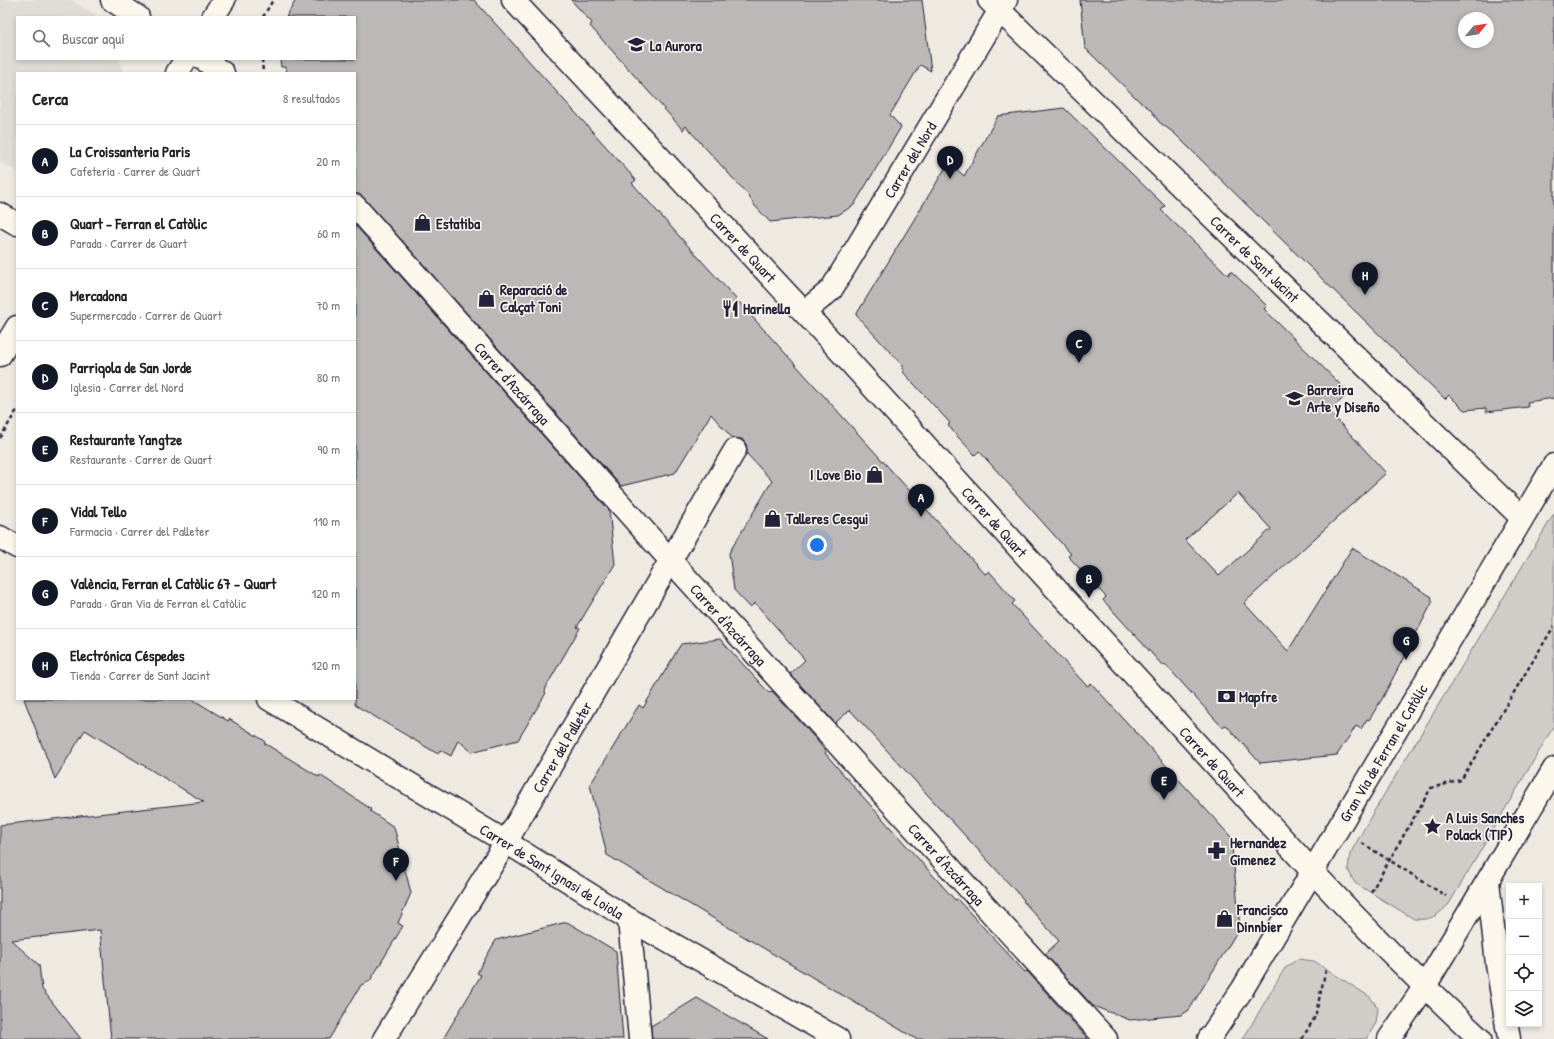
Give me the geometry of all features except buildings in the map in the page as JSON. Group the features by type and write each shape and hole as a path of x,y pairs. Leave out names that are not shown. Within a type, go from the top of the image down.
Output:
{"street":[{"path":"112,0 136,16"},
{"path":"214,16 224,0"},
{"name":"Carrer de Quart","path":"513,0 804,312 1312,871 1424,986 1480,1039"},
{"name":"Carrer del Nord","path":"804,312 831,290 998,4"},
{"name":"Carrer de Sant Jacint","path":"998,4 1522,518"},
{"path":"178,72 185,60"},
{"path":"204,60 222,72"},
{"name":"Carrer d'Azcárraga","path":"356,207 671,560 1106,1039"},
{"path":"0,214 16,223"},
{"path":"0,355 16,329"},
{"name":"Carrer del Palleter","path":"384,1039 506,842 735,450"},
{"name":"Gran Via de Ferran el Catòlic","path":"1209,1039 1242,990 1554,465"},
{"path":"0,537 16,546"},
{"name":"Carrer de Sant Ignasi de Loiola","path":"271,700 506,842 630,919 838,1039"},
{"path":"1389,1039 1424,986 1554,769"},
{"path":"1488,881 1497,964 1509,1039"},
{"path":"630,919 640,1039"}],"path":[{"path":"264,16 273,0"},
{"path":"262,60 263,72"},
{"path":"0,438 16,412"},
{"path":"1371,893 1431,788 1462,780 1554,626"},
{"path":"1357,840 1452,899"},
{"path":"1302,1039 1315,1017 1326,969"}],"shaded area":[{"path":"0,0 71,0 97,16 16,16 16,60 119,60 123,72 16,72 16,171 0,161"},
{"path":"1554,514 1554,726 1449,904 1430,918 1414,919 1355,883 1348,869 1350,854 1370,818"},
{"path":"1298,959 1314,961 1370,997 1378,1008 1376,1023 1366,1039 1243,1039 1285,968"}],"place":[{"name":"La Aurora","path":"637,45"},
{"name":"Parriqola de San Jorde","path":"950,179"},
{"name":"Estatiba","path":"423,223"},
{"name":"Electrónica Céspedes","path":"1365,295"},
{"name":"Reparació de Calçat Toni","path":"487,298"},
{"name":"Harinella","path":"730,308"},
{"name":"Mercadona","path":"1079,363"},
{"name":"Barreira Arte y Diseño","path":"1294,398"},
{"name":"I Love Bio","path":"874,474"},
{"name":"La Croissanteria Paris","path":"921,517"},
{"name":"Talleres Cesgui","path":"773,518"},
{"name":"Quart - Ferran el Catòlic","path":"1089,598"},
{"name":"València, Ferran el Catòlic 67 - Quart","path":"1406,660"},
{"name":"Mapfre","path":"1226,696"},
{"name":"Restaurante Yangtze","path":"1164,800"},
{"name":"A Luis Sanches Polack (TIP)","path":"1433,826"},
{"name":"Hernandez Gimenez","path":"1217,851"},
{"name":"Vidal Tello","path":"396,881"},
{"name":"Francisco Dinnbier","path":"1224,918"}]}
